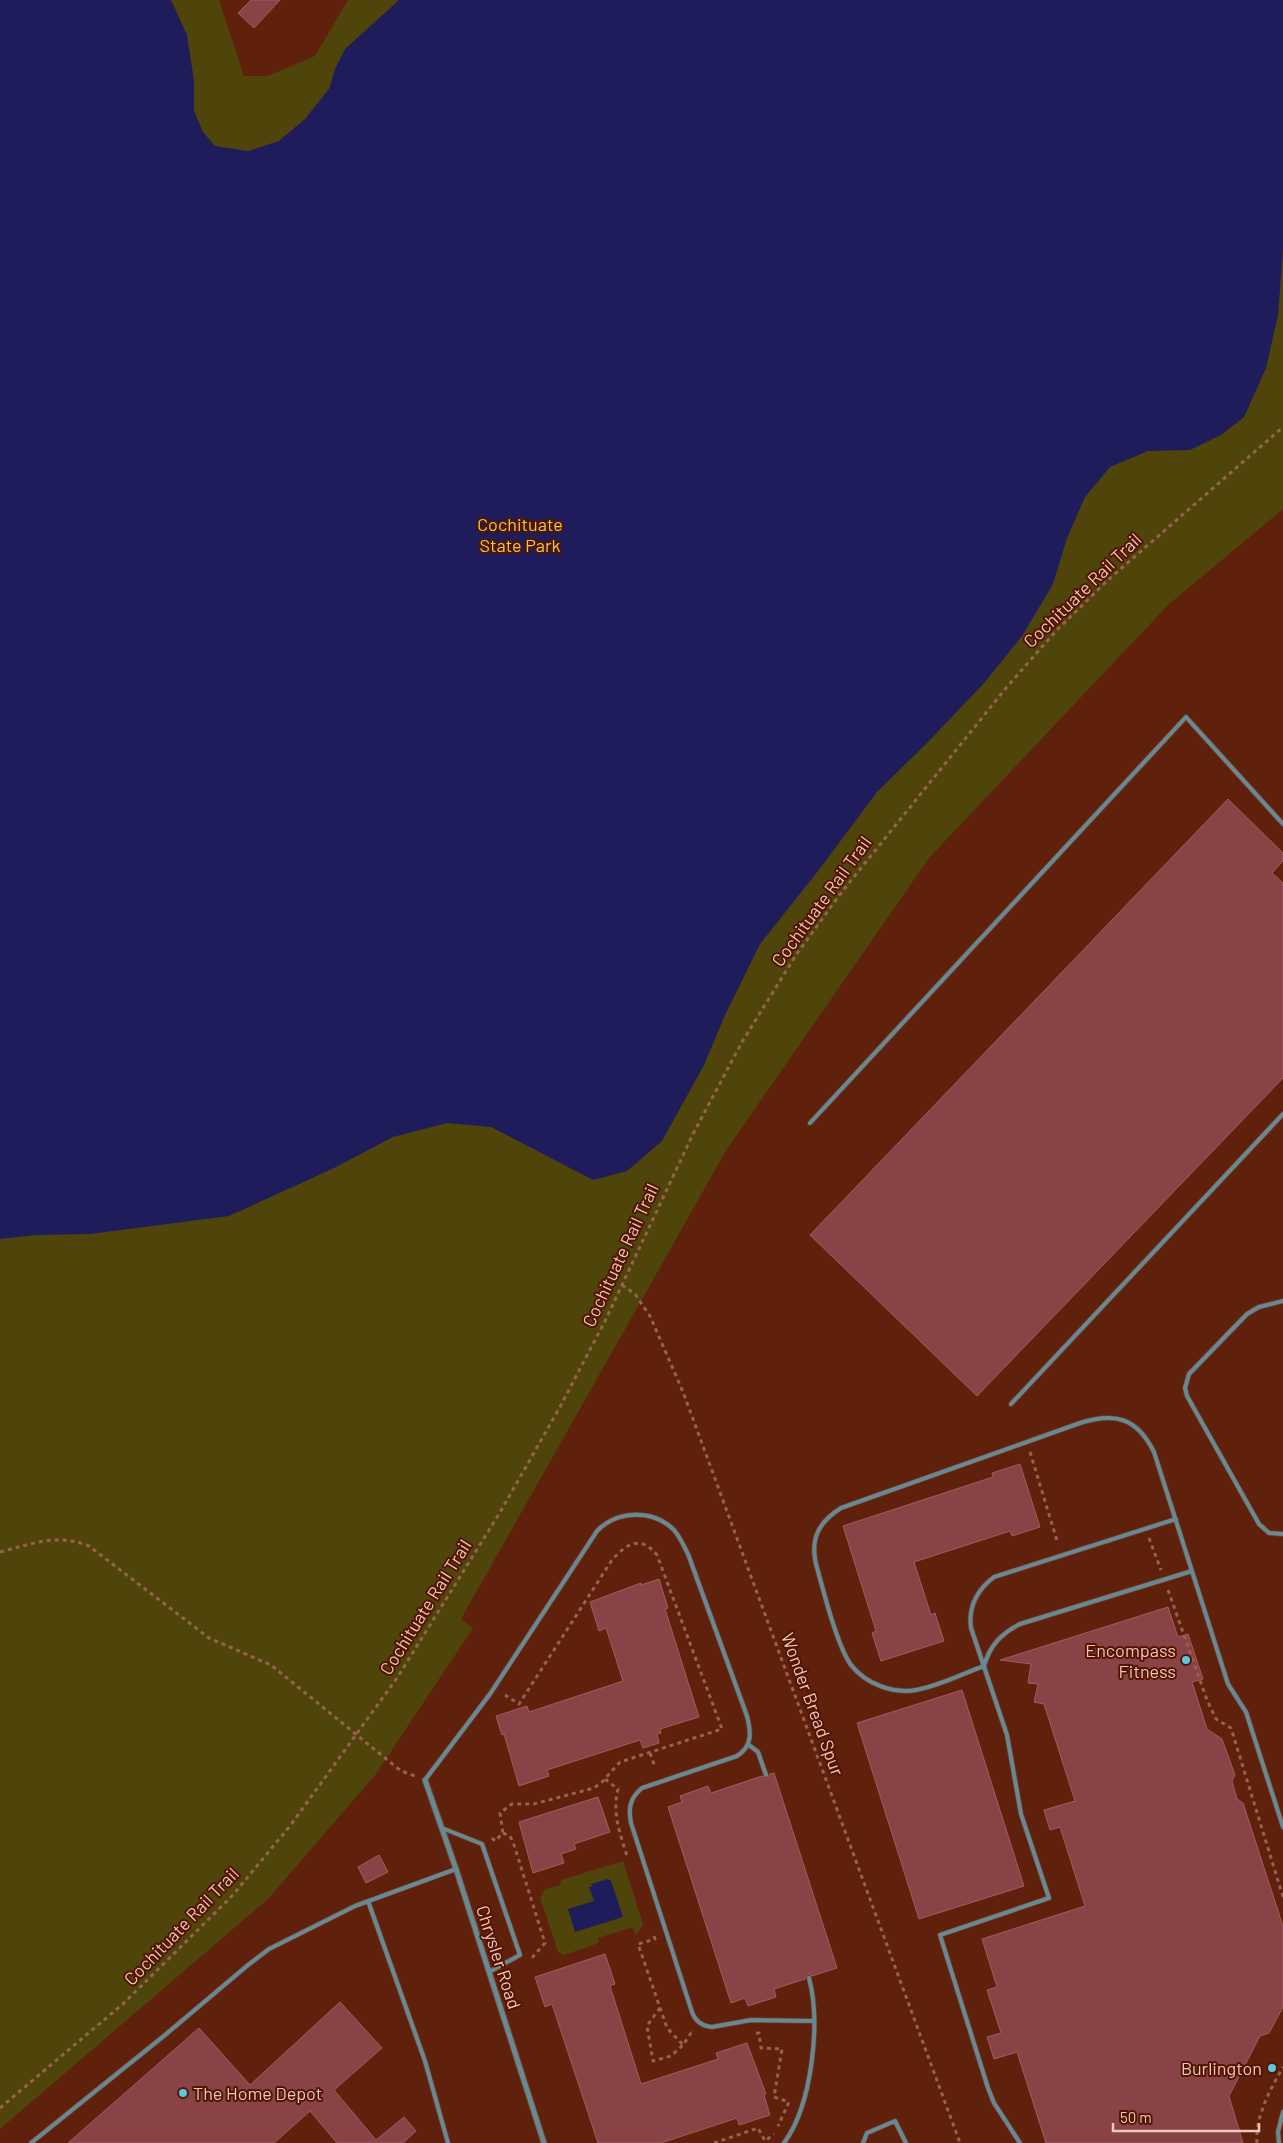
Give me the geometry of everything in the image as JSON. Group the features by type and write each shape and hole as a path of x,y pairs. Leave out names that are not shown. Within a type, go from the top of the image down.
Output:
{"street":[{"name":"Chrysler Road","path":"425,1780 456,1869 544,2143"}],"lane":[{"path":"810,1123 1186,717 1283,824"},
{"path":"1011,1404 1283,1114"},
{"path":"1283,1301 1259,1307 1247,1314 1188,1374 1185,1388 1187,1396 1259,1524 1269,1533 1283,1534"},
{"path":"984,1666 916,1690 892,1689 869,1680 851,1665 842,1647 813,1553 818,1530 823,1521 841,1508 1095,1418 1109,1416 1132,1424 1140,1430 1154,1452 1228,1684 1246,1712 1283,1827"},
{"path":"425,1780 500,1678 592,1537 606,1522 622,1515 642,1515 656,1518 668,1525 680,1538 688,1554 747,1716 750,1733 749,1745 737,1756 642,1788 631,1800 629,1807 631,1824 690,2010 696,2020 712,2027 744,2021 814,2021"},
{"path":"1020,2143 994,2103 988,2088 940,1935 1049,1898 1021,1814 1007,1735 970,1617 972,1604 985,1584 994,1577 1176,1519"},
{"path":"984,1666 991,1647 998,1638 1007,1630 1020,1624 1192,1571"},
{"path":"749,1745 758,1752 766,1775"},
{"path":"442,1828 482,1844 520,1955 489,1972"},
{"path":"31,2143 258,1956 282,1942 368,1901 456,1869"},
{"path":"368,1901 425,2061 448,2143"},
{"path":"784,2143 793,2128 803,2100 812,2055 813,1995 808,1978"},
{"path":"1279,2143 1278,2132 1283,2112"},
{"path":"863,2143 867,2133 895,2121 906,2143"}],"path":[{"name":"Cochituate Rail Trail","path":"0,2108 124,2003 204,1925 272,1848 357,1735 424,1636 499,1514 560,1407 622,1285 682,1156 742,1042 796,955 841,893 1006,688 1056,631 1108,580 1283,427"},
{"name":"Wonder Bread Spur","path":"622,1285 635,1294 643,1304 683,1392 960,2143"},
{"path":"1027,1442 1058,1544"},
{"path":"1146,1528 1207,1700 1216,1719 1231,1728 1283,1897"},
{"path":"0,1552 51,1539 73,1540 88,1546 209,1638 271,1665 401,1771 425,1780"},
{"path":"503,1833 500,1813 512,1804 534,1804 594,1788 620,1762 722,1729 664,1570 651,1547 643,1544 634,1543 624,1546 612,1560 519,1704 505,1696"},
{"path":"650,1753 655,1767"},
{"path":"486,1833 495,1841 503,1833"},
{"path":"503,1833 510,1836 514,1844 546,1943 529,1962"},
{"path":"660,2008 647,2026 653,2061 671,2056 683,2045"},
{"path":"1257,2143 1256,2128 1273,2085 1283,2068"}],"green space":[{"name":"Cochituate State Park","path":"0,0 219,0 244,76 268,76 315,56 348,0 1283,0 1283,509 1168,605 929,858 727,1149 461,1619 473,1628 376,1774 268,1899 0,2129"},
{"path":"623,1861 643,1924 636,1936 633,1927 598,1938 599,1943 564,1955 558,1952 540,1898 545,1889 560,1885 561,1880"}],"shaded area":[{"name":"Cochituate State Park","path":"0,0 171,0 187,35 194,81 194,111 203,132 215,146 248,151 279,141 305,119 329,89 335,69 345,49 399,0 1283,0 1283,250 1278,315 1266,368 1244,417 1221,435 1190,450 1148,451 1110,467 1085,497 1067,538 1053,584 1022,636 985,682 877,792 760,944 725,1015 704,1065 662,1141 627,1171 593,1180 491,1127 447,1123 393,1137 332,1169 229,1216 90,1234 36,1235 0,1239"},
{"path":"608,1879 611,1881 623,1917 575,1932 568,1909 594,1901 589,1887 592,1887 591,1884"}],"building":[{"path":"251,0 280,0 254,28 238,13"},
{"path":"1228,799 1283,853 1283,861 1272,873 1283,883 1283,1078 977,1396 810,1235"},
{"path":"1020,1464 1040,1527 1012,1536 1010,1531 914,1562 931,1615 935,1613 944,1641 881,1661 872,1633 876,1631 843,1526 993,1477 992,1473"},
{"path":"659,1579 668,1608 665,1609 699,1717 660,1729 661,1733 657,1734 659,1743 643,1748 640,1740 547,1770 549,1776 519,1786 504,1734 502,1735 496,1716 527,1706 529,1712 623,1681 606,1628 599,1631 590,1602 641,1583 641,1585"},
{"path":"1168,1607 1178,1637 1188,1634 1203,1679 1192,1682 1207,1729 1222,1739 1235,1775 1232,1781 1237,1799 1243,1803 1283,1926 1283,2007 1269,2033 1260,2036 1229,2096 1243,2143 1046,2143 1017,2052 994,2059 987,2037 1001,2033 987,1990 997,1987 982,1939 1085,1906 1060,1827 1050,1830 1044,1810 1075,1801 1044,1704 1034,1702 1038,1684 1028,1683 1031,1664 1000,1660"},
{"path":"962,1690 1024,1886 919,1919 857,1723"},
{"path":"774,1773 837,1968 812,1976 808,1974 805,1979 774,1989 776,1997 748,2006 745,1998 731,2003 668,1807 682,1802 680,1796 708,1786 711,1793 762,1776 767,1779 770,1774"},
{"path":"598,1797 610,1832 574,1844 576,1849 561,1854 564,1863 533,1873 519,1822"},
{"path":"379,1855 388,1872 366,1883 358,1867"},
{"path":"605,1954 615,1984 610,1986 641,2084 718,2059 716,2053 747,2043 766,2094 764,2095 770,2115 739,2125 737,2118 661,2143 598,2143 552,2004 545,2007 535,1977"},
{"path":"340,2002 382,2048 334,2090 376,2140 404,2117 416,2131 403,2143 337,2143 310,2111 274,2143 68,2143 199,2028 250,2085"}],"place":[{"name":"Encompass Fitness","path":"1186,1660"},
{"name":"Burlington","path":"1272,2068"},
{"name":"The Home Depot","path":"183,2093"}]}
